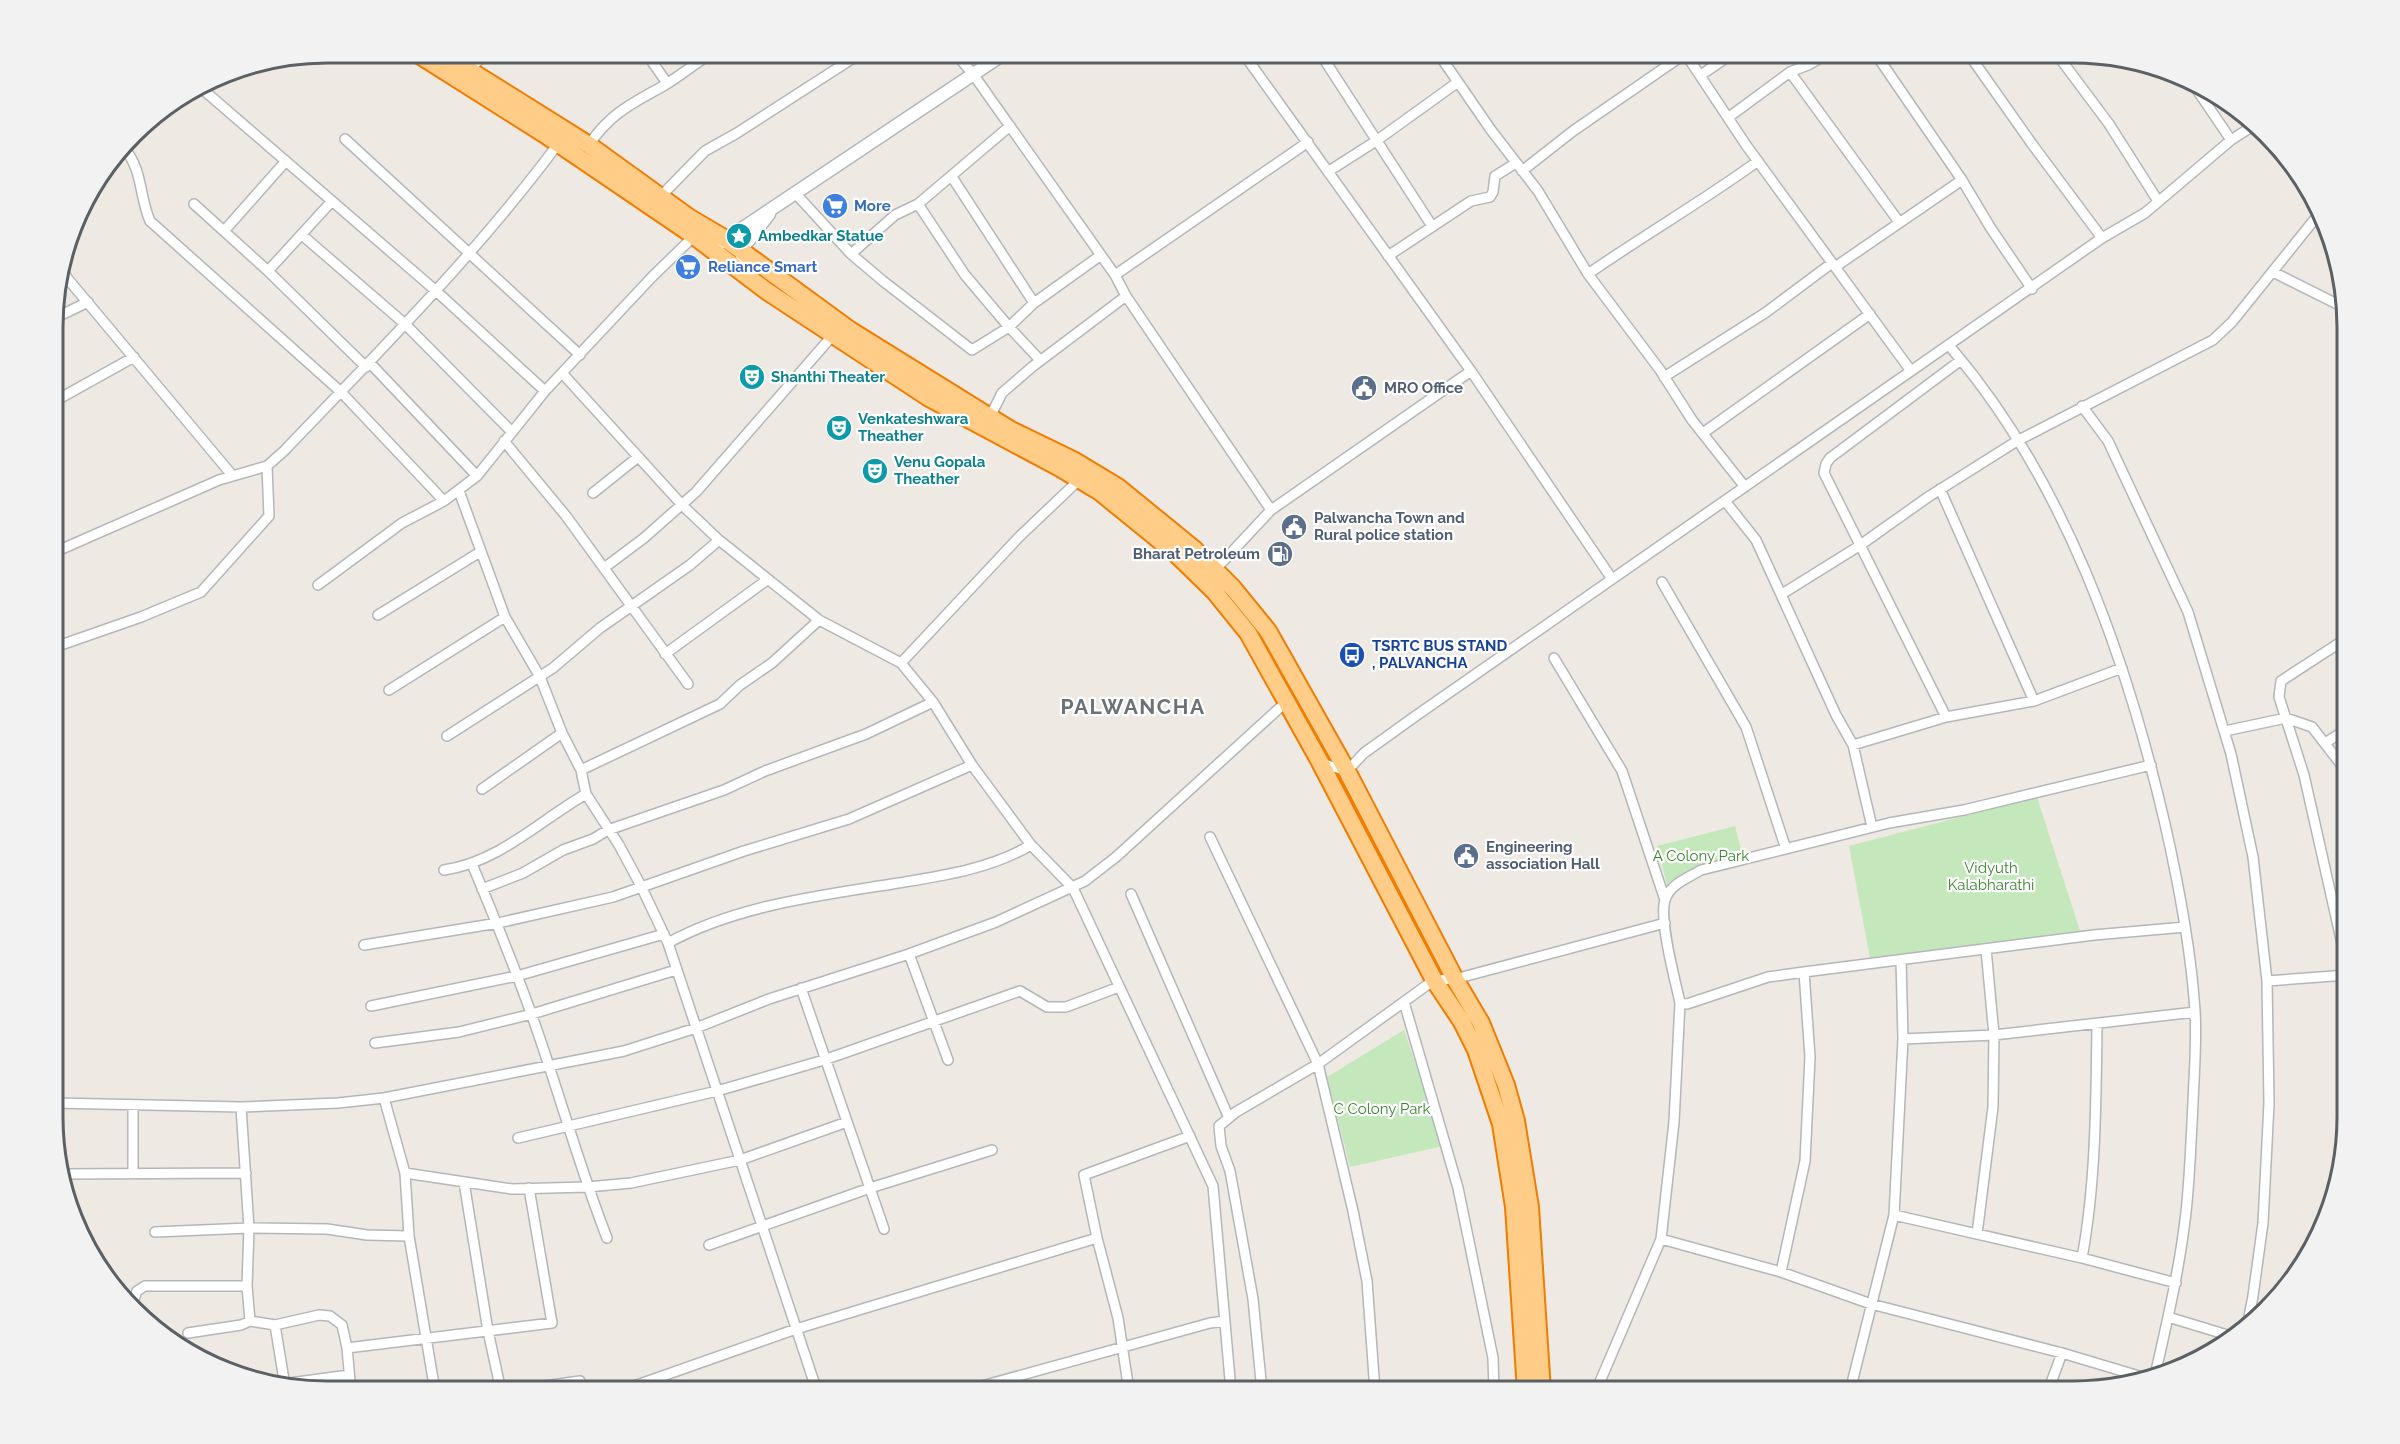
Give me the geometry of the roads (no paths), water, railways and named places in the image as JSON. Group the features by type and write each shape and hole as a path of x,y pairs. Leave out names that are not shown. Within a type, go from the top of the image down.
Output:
{"highway":[{"path":"433,63 558,144 694,236 746,277 929,398 1080,479 1136,520 1214,591 1248,633 1320,762 1434,980 1451,1004 1476,1050 1501,1124 1514,1207 1525,1381"},
{"path":"458,63 589,145 690,218 741,250 850,330 990,417 1075,461 1118,487 1194,549 1268,631 1347,771 1480,1023 1506,1085 1515,1121 1530,1207 1541,1381"}],"street":[{"path":"469,70 476,63"},
{"path":"653,63 667,83"},
{"path":"589,145 602,127 627,105 667,83 696,63"},
{"path":"660,197 705,151 738,133 844,63"},
{"path":"964,63 1115,275 1126,296 1271,510"},
{"path":"711,251 724,238 796,194 989,63"},
{"path":"1254,63 1471,371 1612,579"},
{"path":"1328,63 1432,226"},
{"path":"1445,63 1491,130 1538,190 1588,274 1745,487"},
{"path":"1522,171 1573,131 1672,63"},
{"path":"1693,63 1758,161 1911,371"},
{"path":"1701,75 1718,63"},
{"path":"1729,117 1790,72 1811,63"},
{"path":"1882,63 2032,289"},
{"path":"1976,63 2102,238"},
{"path":"2064,63 2109,124 2158,201"},
{"path":"1790,72 1899,222"},
{"path":"1329,171 1376,141 1458,82"},
{"path":"206,92 435,290 545,391"},
{"path":"2201,96 2231,140"},
{"path":"851,254 896,215 918,204 952,177 1010,126"},
{"path":"1320,762 1347,771 1364,753 1612,579 2032,289 2102,238 2145,213 2231,140 2248,129"},
{"path":"345,139 580,355"},
{"path":"1115,275 1308,142"},
{"path":"63,549 232,475 267,466 368,365 523,191 558,144"},
{"path":"128,153 136,165 145,210 150,221 341,392 444,501"},
{"path":"224,231 286,161"},
{"path":"1588,274 1640,237 1719,189 1758,161"},
{"path":"1388,256 1471,201 1490,197 1495,176 1516,163"},
{"path":"952,177 1034,303"},
{"path":"1664,377 1765,313 1962,180"},
{"path":"796,194 851,254 883,282 972,350 1009,327 1034,303 1101,255"},
{"path":"268,271 332,201"},
{"path":"194,204 368,365 477,476"},
{"path":"918,204 965,274 1040,360"},
{"path":"746,277 741,250 773,208"},
{"path":"1782,594 2017,441 2213,340 2232,322 2315,220"},
{"path":"302,235 405,324 511,431"},
{"path":"318,585 402,523 444,501 477,476 545,391 652,277 694,236"},
{"path":"2273,272 2336,303"},
{"path":"67,279 232,475"},
{"path":"990,417 1002,393 1040,360 1126,296"},
{"path":"64,314 87,302"},
{"path":"1703,433 1870,314"},
{"path":"604,568 683,506 746,437 833,335"},
{"path":"1952,349 2007,422 2062,521 2092,590 2122,668 2151,765 2182,903 2195,1012 2191,1152 2176,1283 2157,1367"},
{"path":"63,397 134,357"},
{"path":"1946,717 1824,473 1826,464 1842,449 1961,360"},
{"path":"1186,564 1215,570 1271,510 1471,371"},
{"path":"562,374 683,506 719,540 819,620 901,663 933,702 972,765 1031,845 1073,888 1213,1186 1229,1381"},
{"path":"2082,406 2108,441 2188,612 2225,731 2253,857 2267,981 2268,1138 2263,1223 2250,1314"},
{"path":"504,441 566,516 688,684"},
{"path":"593,493 638,457"},
{"path":"63,644 141,617 201,592 269,516 267,466"},
{"path":"901,663 1019,537 1080,479"},
{"path":"1940,489 2034,701"},
{"path":"459,491 505,617 540,677 562,733 581,770 586,794 641,885 666,938 814,1381"},
{"path":"1725,501 1756,540 1836,715 1853,745 1872,827"},
{"path":"447,736 540,677 600,628 690,565 719,540"},
{"path":"378,615 480,552"},
{"path":"665,654 767,580"},
{"path":"1662,582 1746,727 1786,849"},
{"path":"389,690 505,617"},
{"path":"581,770 720,704 740,685 772,663 819,620"},
{"path":"2337,645 2281,681 2279,697 2304,775 2337,922"},
{"path":"1554,658 1622,771 1665,900 1665,923 1680,1003 1674,1122 1661,1239 1600,1381"},
{"path":"1853,745 1946,717 2034,701 2122,668"},
{"path":"482,889 523,873 562,850 593,839 608,830 724,790 765,771 866,734 933,702"},
{"path":"63,1102 241,1107 338,1103 384,1098 624,1051 696,1028 801,988 909,954 996,922 1073,888 1116,857 1286,702"},
{"path":"2225,731 2286,718 2312,727 2337,759"},
{"path":"482,789 562,733"},
{"path":"2325,743 2337,735"},
{"path":"364,945 498,923 613,897 641,885 849,819 972,765"},
{"path":"1665,900 1674,885 1701,870 1872,827 1964,810 2151,765"},
{"path":"444,870 472,864 499,852 586,794"},
{"path":"1210,837 1318,1064 1367,1281 1374,1381"},
{"path":"371,1006 517,976 666,938 739,915 833,894 982,867 1011,856 1031,845"},
{"path":"472,864 498,923 532,1014 587,1187 607,1238"},
{"path":"1131,894 1229,1118"},
{"path":"1261,1381 1253,1299 1230,1171 1221,1146 1219,1126 1318,1064 1434,980 1455,979 1665,923"},
{"path":"1680,1003 1694,1003 1768,977 2094,935 2185,927"},
{"path":"1977,1234 1993,1107 1994,1035 1986,949"},
{"path":"909,954 948,1060"},
{"path":"1852,1381 1894,1215 1903,1039 1901,960"},
{"path":"375,1043 459,1032 532,1014 676,970"},
{"path":"1781,1272 1805,1161 1810,1057 1804,972"},
{"path":"2267,981 2337,976"},
{"path":"518,1138 717,1091 824,1060 1020,991 1047,1007 1066,1007 1119,987"},
{"path":"801,988 884,1229"},
{"path":"1404,1002 1458,1188 1493,1358 1494,1381"},
{"path":"1903,1039 1994,1035 2195,1012"},
{"path":"2082,1258 2089,1220 2096,1104 2097,1024"},
{"path":"384,1098 405,1173 409,1236 433,1381"},
{"path":"133,1105 133,1173"},
{"path":"241,1107 249,1228 247,1286 250,1321"},
{"path":"405,1173 512,1189 631,1183 740,1160 847,1122"},
{"path":"1128,1381 1118,1318 1097,1238 1084,1175 1190,1136"},
{"path":"709,1245 870,1188 992,1150"},
{"path":"69,1174 246,1173"},
{"path":"464,1182 488,1332 499,1381"},
{"path":"347,1348 552,1323 529,1188"},
{"path":"1894,1215 2082,1258 2176,1283"},
{"path":"155,1232 249,1228 327,1229 367,1235 409,1236"},
{"path":"648,1381 796,1329 1097,1238"},
{"path":"1661,1239 1781,1272 1871,1304 2062,1353 2133,1374"},
{"path":"134,1298 137,1291 145,1286 247,1286"},
{"path":"188,1333 241,1325 250,1321 275,1325 330,1316 342,1325 347,1348 350,1381"},
{"path":"2168,1317 2224,1334"},
{"path":"1001,1381 1224,1321"},
{"path":"275,1325 280,1377"},
{"path":"2052,1381 2062,1353"},
{"path":"313,1380 349,1375"}],"place":[{"name":"More","path":"835,206"},
{"name":"Ambedkar Statue","path":"739,236"},
{"name":"Reliance Smart","path":"688,267"},
{"name":"Shanthi Theater","path":"752,377"},
{"name":"MRO Office","path":"1364,388"},
{"name":"Venkateshwara Theather","path":"839,428"},
{"name":"Venu Gopala Theather","path":"875,471"},
{"name":"Palwancha Town and Rural police station","path":"1294,527"},
{"name":"Bharat Petroleum","path":"1280,554"},
{"name":"TSRTC BUS STAND , PALVANCHA","path":"1352,655"},
{"name":"Engineering association Hall","path":"1466,856"}],"district":[{"name":"PALWANCHA","path":"1133,706"}],"park label":[{"name":"A Colony Park","path":"1701,856"},
{"name":"Vidyuth Kalabharathi","path":"1991,876"},
{"name":"C Colony Park","path":"1382,1109"}]}
